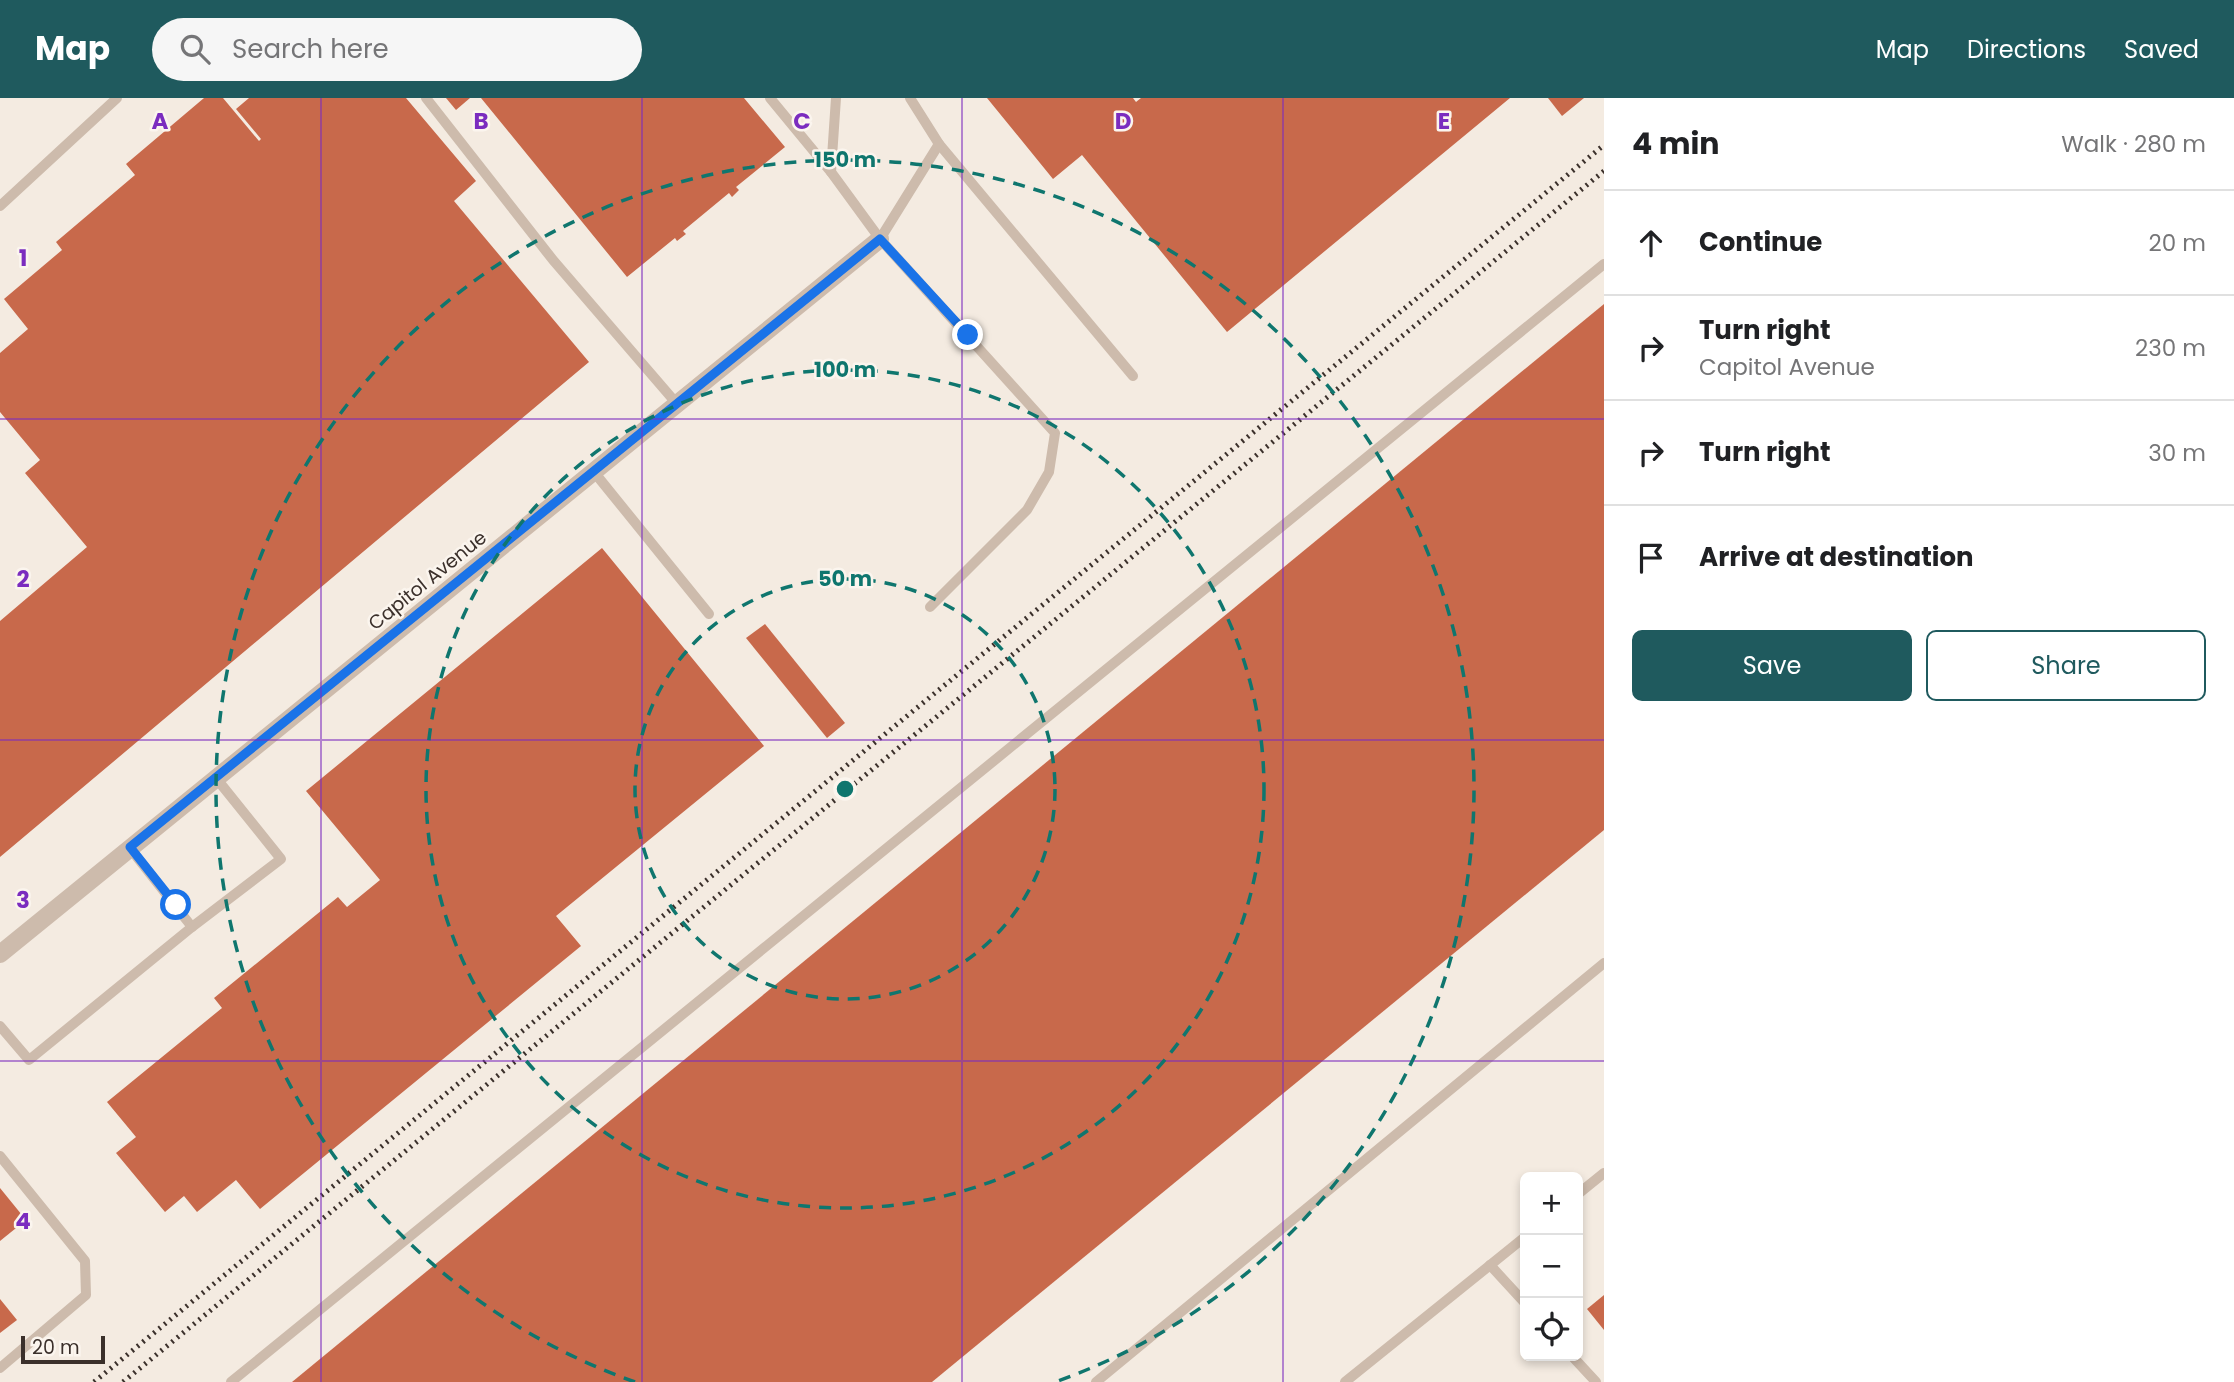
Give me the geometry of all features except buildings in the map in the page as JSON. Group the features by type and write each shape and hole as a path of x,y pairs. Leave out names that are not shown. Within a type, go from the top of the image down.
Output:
{"street":[{"name":"Capitol Avenue","path":"0,954 880,239"}],"lane":[{"path":"0,206 117,98"},
{"path":"426,98 553,260 677,404"},
{"path":"770,98 831,172 880,239 1055,433 1049,472 1027,510 930,607"},
{"path":"831,172 836,98"},
{"path":"910,98 939,144 1133,376"},
{"path":"880,239 939,144"},
{"path":"230,1382 1604,264"},
{"path":"594,472 709,614"},
{"path":"0,1026 29,1060 192,927 281,859 216,778"},
{"path":"130,847 192,927"},
{"path":"1096,1382 1604,963"},
{"path":"0,1156 85,1261 86,1295 0,1368"},
{"path":"1583,1190 1604,1173"},
{"path":"1345,1382 1520,1241"},
{"path":"1490,1265 1520,1298"},
{"path":"1577,1361 1596,1382"}],"railway":[{"path":"94,1382 1604,145"},
{"path":"123,1382 1604,171"}],"route":[{"path":"176,905 130,847 880,239 968,335"}]}
